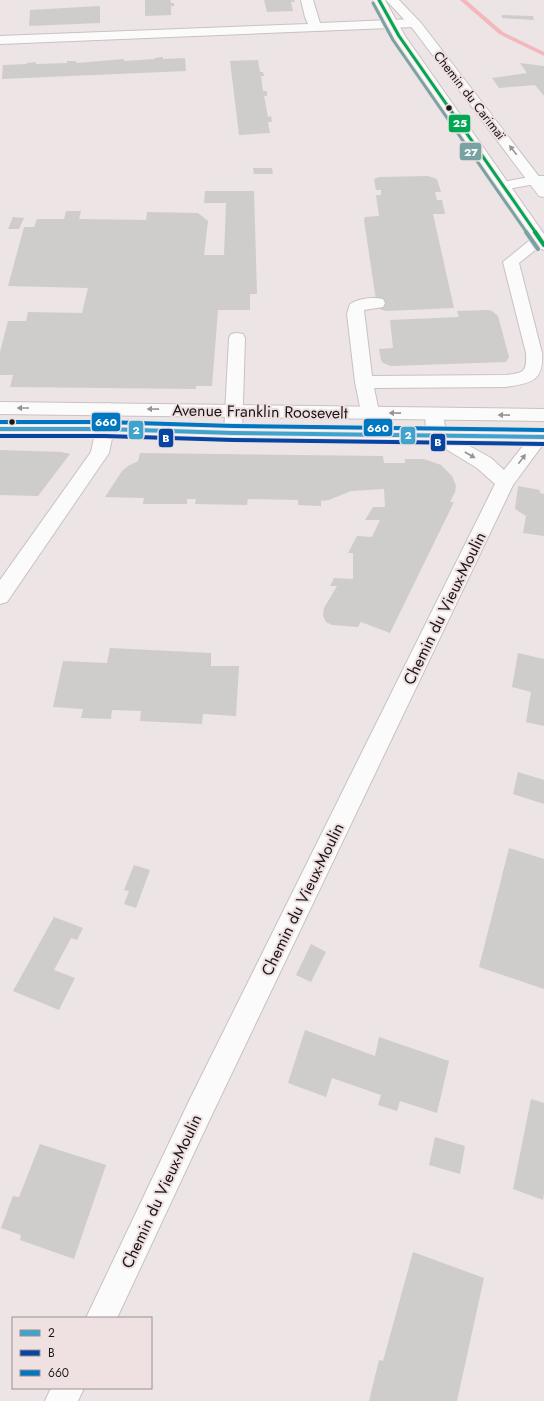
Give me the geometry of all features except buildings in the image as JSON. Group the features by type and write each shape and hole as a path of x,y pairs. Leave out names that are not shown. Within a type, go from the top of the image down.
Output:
{"main road":[{"path":"307,0 311,17 316,27"},
{"name":"Chemin du Carimaï","path":"379,0 399,36 542,242"},
{"name":"Chemin du Carimaï","path":"392,0 414,23 525,166 540,180 544,193"},
{"path":"0,40 414,23"},
{"path":"525,166 544,168"},
{"path":"503,186 540,180"},
{"path":"364,382 506,381 524,379 533,372 536,366 534,353 510,262 542,242"},
{"path":"370,412 364,382 355,314 356,308 362,304 376,303"},
{"path":"234,433 237,338"},
{"name":"Avenue Franklin Roosevelt","path":"0,408 544,415"},
{"path":"0,596 100,453 109,409"},
{"path":"434,414 437,436 484,463 506,482"},
{"name":"Avenue Franklin Roosevelt","path":"0,429 105,429 234,433 541,437"},
{"name":"Chemin du Vieux-Moulin","path":"101,1317 203,1104 506,482 541,437"},
{"path":"62,1401 68,1389"}],"waterway":[{"path":"463,0 501,33 544,54"}],"transit line":[{"name":"25","path":"379,0 399,36 544,245"},
{"name":"27","path":"373,3 393,40 538,249"},
{"name":"660","path":"0,422 105,422 233,426 544,430"},
{"name":"2","path":"0,429 105,429 233,433 544,437"},
{"name":"B","path":"0,436 105,436 233,440 544,444"}]}
